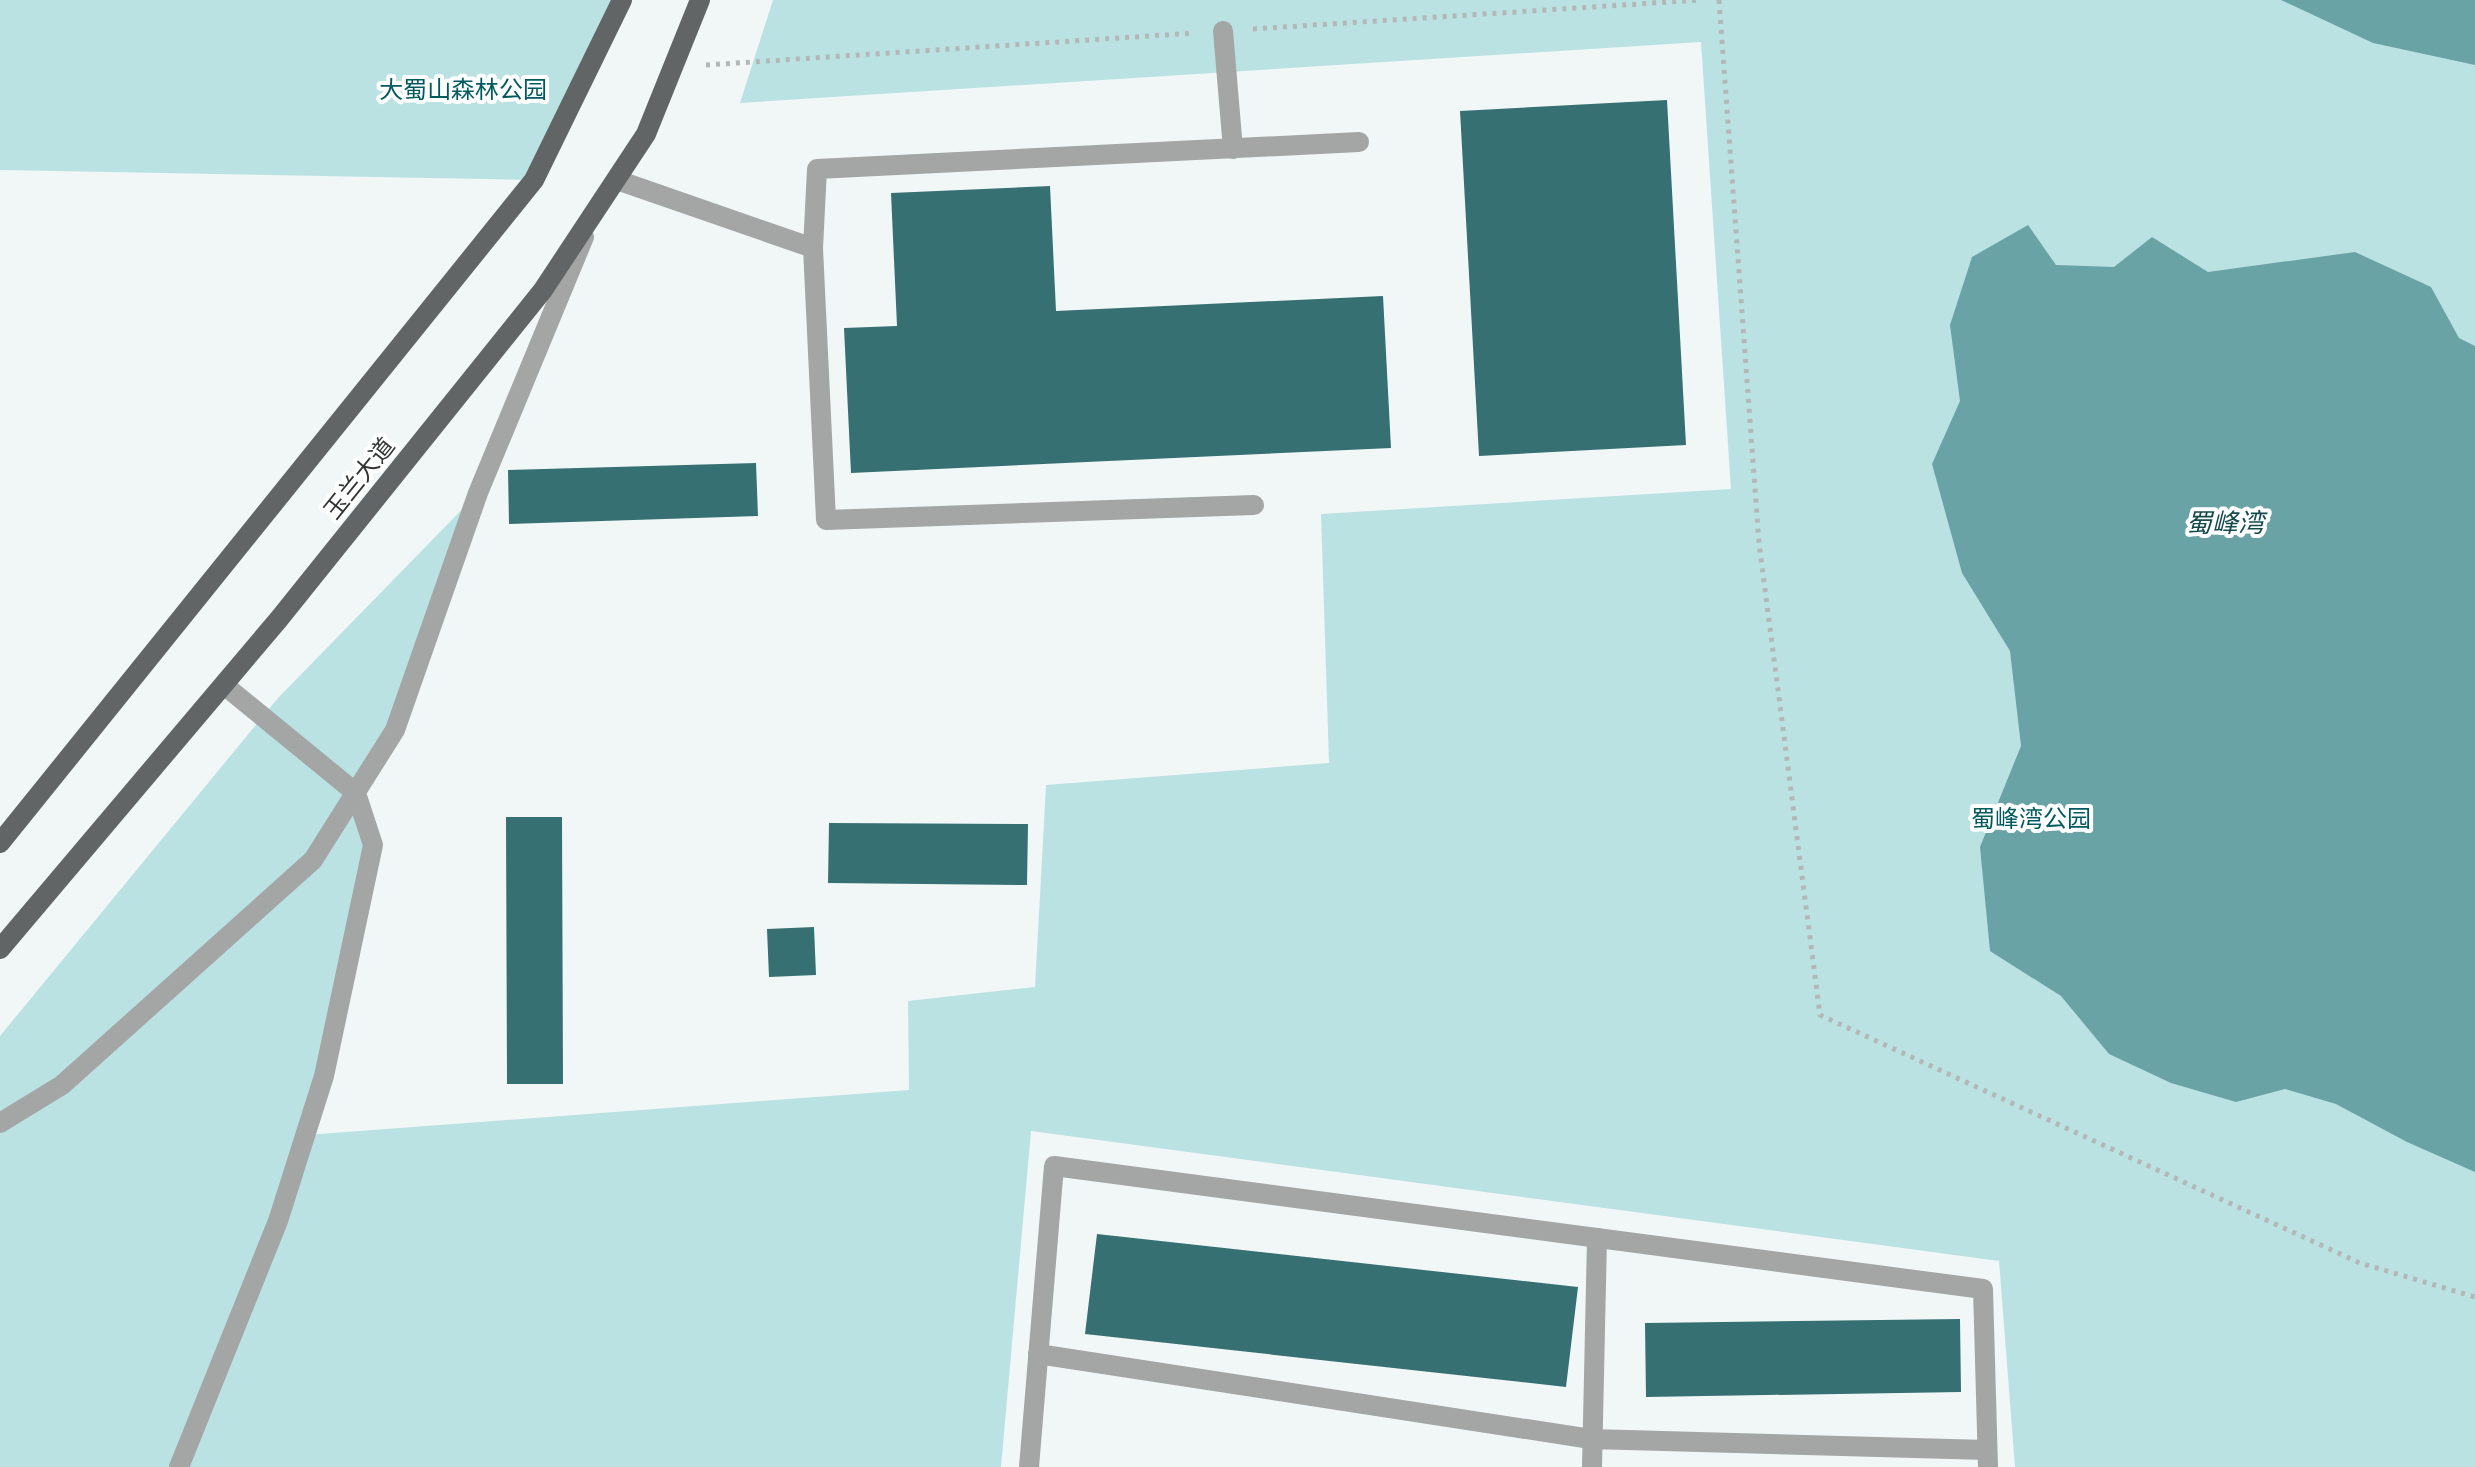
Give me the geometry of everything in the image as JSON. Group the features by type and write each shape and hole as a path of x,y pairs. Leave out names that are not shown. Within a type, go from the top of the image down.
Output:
{"main road":[{"name":"玉兰大道","path":"0,843 534,180 622,0"},
{"name":"玉兰大道","path":"0,949 279,619 543,290 646,134 700,0"}],"street":[{"path":"1223,31 1233,149"},
{"path":"1254,505 826,520 813,248 817,169 1359,142"},
{"path":"617,180 813,248"},
{"path":"0,1123 62,1085 313,860 395,730 478,493 593,215"},
{"path":"179,1467 278,1221 324,1076 373,845 356,793 224,685"},
{"path":"1029,1467 1038,1354 1054,1166 1983,1289 1987,1458 1591,1439 1038,1354"},
{"path":"1592,1467 1597,1238"}],"path":[{"path":"673,67 1700,0"},
{"path":"1719,0 1759,543 1820,1015 2360,1263 2475,1297"}],"green space":[{"name":"大蜀山森林公园","path":"0,0 622,0 534,180 0,170"},
{"name":"蜀峰湾公园","path":"773,0 2475,0 2475,1467 2015,1467 1999,1261 1031,1131 1001,1467 0,1467 0,1036 278,698 478,493 395,730 356,792 373,845 306,1135 909,1090 908,1001 1035,987 1046,785 1329,763 1321,514 1731,489 1701,42 740,103"}],"water":[{"path":"2281,0 2475,0 2475,65 2373,43"},
{"name":"蜀峰湾","path":"2028,225 2056,265 2114,267 2152,237 2208,272 2355,252 2431,287 2459,338 2475,346 2475,1172 2407,1142 2336,1104 2285,1089 2236,1102 2171,1083 2109,1054 2061,996 1990,951 1980,847 2021,746 2010,651 1962,573 1932,464 1960,401 1950,325 1972,257"}],"building":[{"path":"1667,100 1686,445 1479,456 1460,111"},
{"path":"1050,186 1056,311 1383,296 1391,448 851,473 844,328 897,326 891,193"},
{"path":"756,463 758,516 509,524 508,470"},
{"path":"506,817 562,817 563,1084 507,1084"},
{"path":"829,823 1028,824 1027,885 828,883"},
{"path":"814,927 816,975 769,977 767,929"},
{"path":"1097,1234 1578,1287 1566,1387 1085,1334"},
{"path":"1960,1319 1961,1392 1646,1397 1645,1323"}]}
